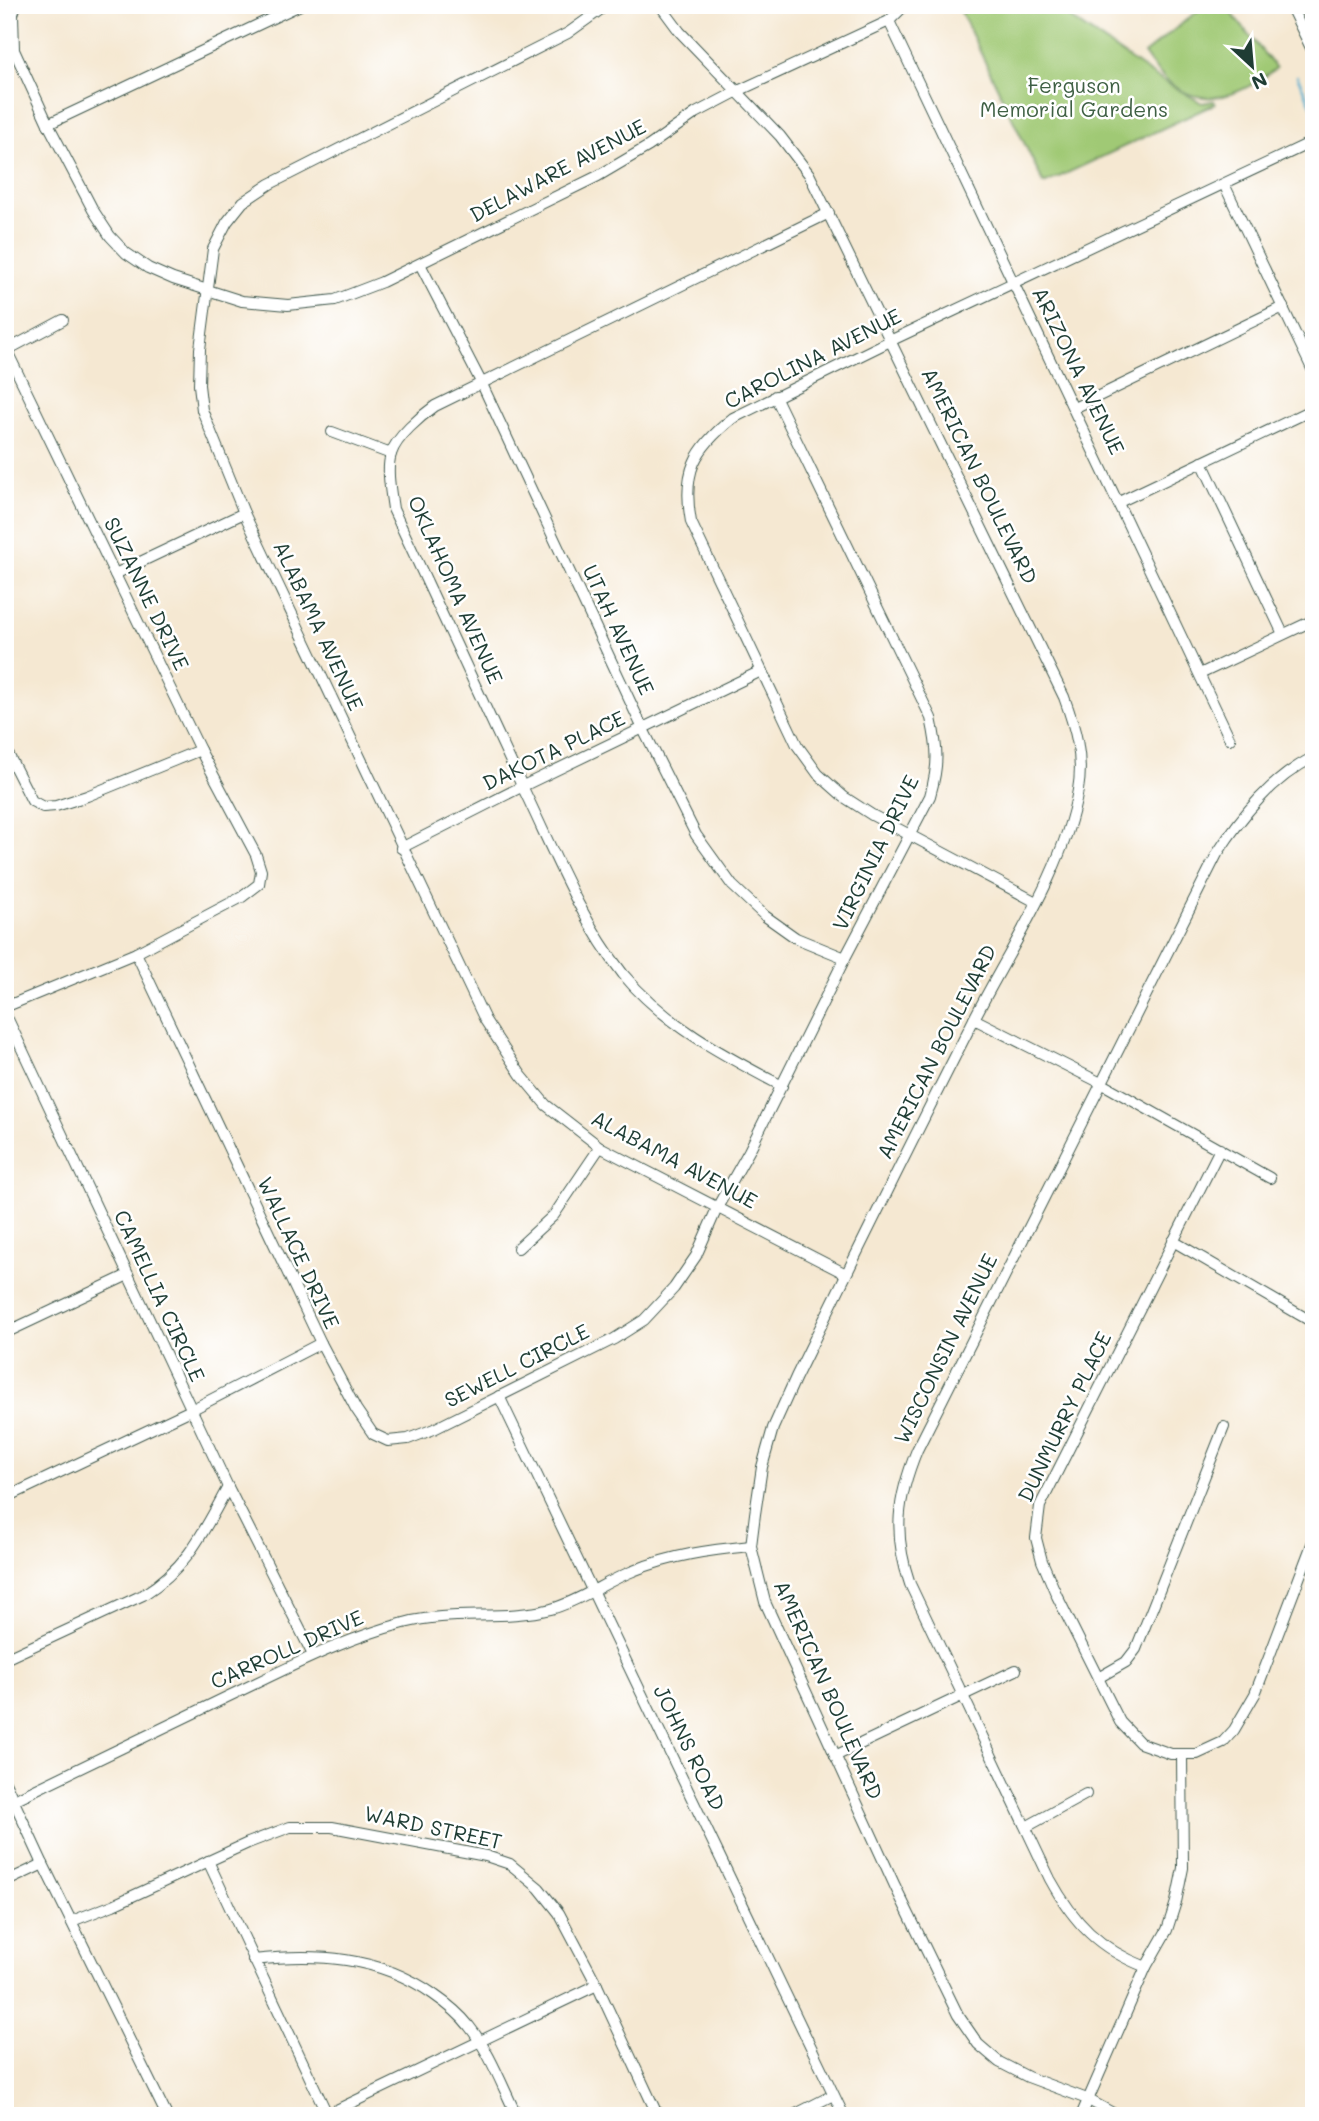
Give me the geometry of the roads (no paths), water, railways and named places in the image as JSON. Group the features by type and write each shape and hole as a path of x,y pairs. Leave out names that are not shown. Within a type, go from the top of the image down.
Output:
{"street":[{"name":"DELAWARE AVENUE","path":"16,5 13,14 14,50 48,124 93,210 110,236 126,253 148,268 242,301 288,305 335,300 420,264 598,176 649,146 696,113 738,91 889,21 905,5"},
{"path":"48,124 300,5"},
{"name":"ALABAMA AVENUE","path":"607,5 568,33 270,184 243,202 227,222 213,248 200,349 199,385 202,410 244,513 401,848 485,1020 521,1075 546,1105 600,1147 846,1274"},
{"name":"AMERICAN BOULEVARD","path":"660,5 680,32 780,136 809,174 1064,697 1075,727 1080,758 1079,788 1059,851 1036,902 846,1274 773,1427 762,1467 751,1546 765,1602 958,2015 978,2044 999,2062 1028,2077 1087,2099 1118,2116"},
{"path":"1290,5 1314,54"},
{"name":"ARIZONA AVENUE","path":"889,21 1230,739"},
{"name":"CAROLINA AVENUE","path":"1036,902 909,835 844,797 818,774 797,745 691,522 687,496 692,465 710,436 733,418 775,396 1314,141"},
{"path":"1224,184 1314,373"},
{"path":"332,432 391,454 419,417 435,406 829,213"},
{"name":"UTAH AVENUE","path":"420,264 481,382 643,729 696,835 732,885 765,916 796,938 845,958"},
{"path":"1074,408 1283,307"},
{"path":"6,349 63,320"},
{"name":"SUZANNE DRIVE","path":"6,349 200,750 256,855 261,872 259,884 242,897 136,953"},
{"name":"VIRGINIA DRIVE","path":"718,1206 930,796 937,769 936,741 931,718 775,396"},
{"path":"1119,502 1314,409"},
{"name":"OKLAHOMA AVENUE","path":"391,454 393,509 592,928 624,974 675,1023 714,1050 782,1086"},
{"path":"1202,463 1283,634"},
{"path":"115,574 244,513"},
{"path":"1200,674 1314,620"},
{"name":"DAKOTA PLACE","path":"401,848 761,671"},
{"path":"5,748 32,801 43,807 56,806 87,796 200,750"},
{"name":"WISCONSIN AVENUE","path":"1146,1967 1105,1947 1083,1929 1060,1897 910,1584 901,1557 900,1510 905,1479 940,1404 1207,873 1228,837 1262,796 1283,777 1314,757"},
{"path":"5,1007 136,953"},
{"name":"WALLACE DRIVE","path":"136,953 321,1343 191,1410"},
{"name":"CAMELLIA CIRCLE","path":"5,1013 191,1410 5,1498"},
{"path":"974,1019 1101,1083 1270,1178"},
{"path":"518,1248 554,1215 600,1147"},
{"name":"DUNMURRY PLACE","path":"1220,1149 1040,1506 1036,1538 1042,1561 1120,1722 1140,1743 1171,1754 1197,1754 1223,1742 1234,1730 1255,1694 1314,1539"},
{"name":"SEWELL CIRCLE","path":"321,1343 356,1409 373,1433 388,1441 408,1439 614,1339 644,1320 674,1288 696,1256 718,1206"},
{"path":"1173,1241 1314,1323"},
{"path":"5,1333 128,1275"},
{"name":"JOHNS ROAD","path":"499,1396 844,2116"},
{"path":"191,1410 313,1656"},
{"path":"1098,1678 1126,1662 1136,1649 1224,1427"},
{"path":"5,1659 158,1586 187,1558 228,1487"},
{"name":"CARROLL DRIVE","path":"14,1800 313,1656 369,1633 408,1621 500,1616 551,1609 576,1600 633,1571 672,1557 751,1546"},
{"path":"835,1756 1016,1670"},
{"path":"1081,2116 1146,1967 1167,1930 1183,1868 1182,1754"},
{"path":"5,1782 167,2116"},
{"path":"1026,1827 1086,1794"},
{"name":"WARD STREET","path":"72,1921 290,1828 332,1827 486,1856 510,1864 540,1888 559,1913 597,1985 657,2116"},
{"path":"208,1861 326,2115 597,1985"},
{"path":"5,1882 43,1864"},
{"path":"253,1960 285,1956 325,1956 359,1961 390,1971 419,1985 449,2006 468,2024 480,2042 517,2116"},
{"path":"792,2116 833,2095"}],"waterway":[{"path":"1297,76 1314,110"}],"park label":[{"name":"Ferguson Memorial Gardens","path":"1074,98"}]}
